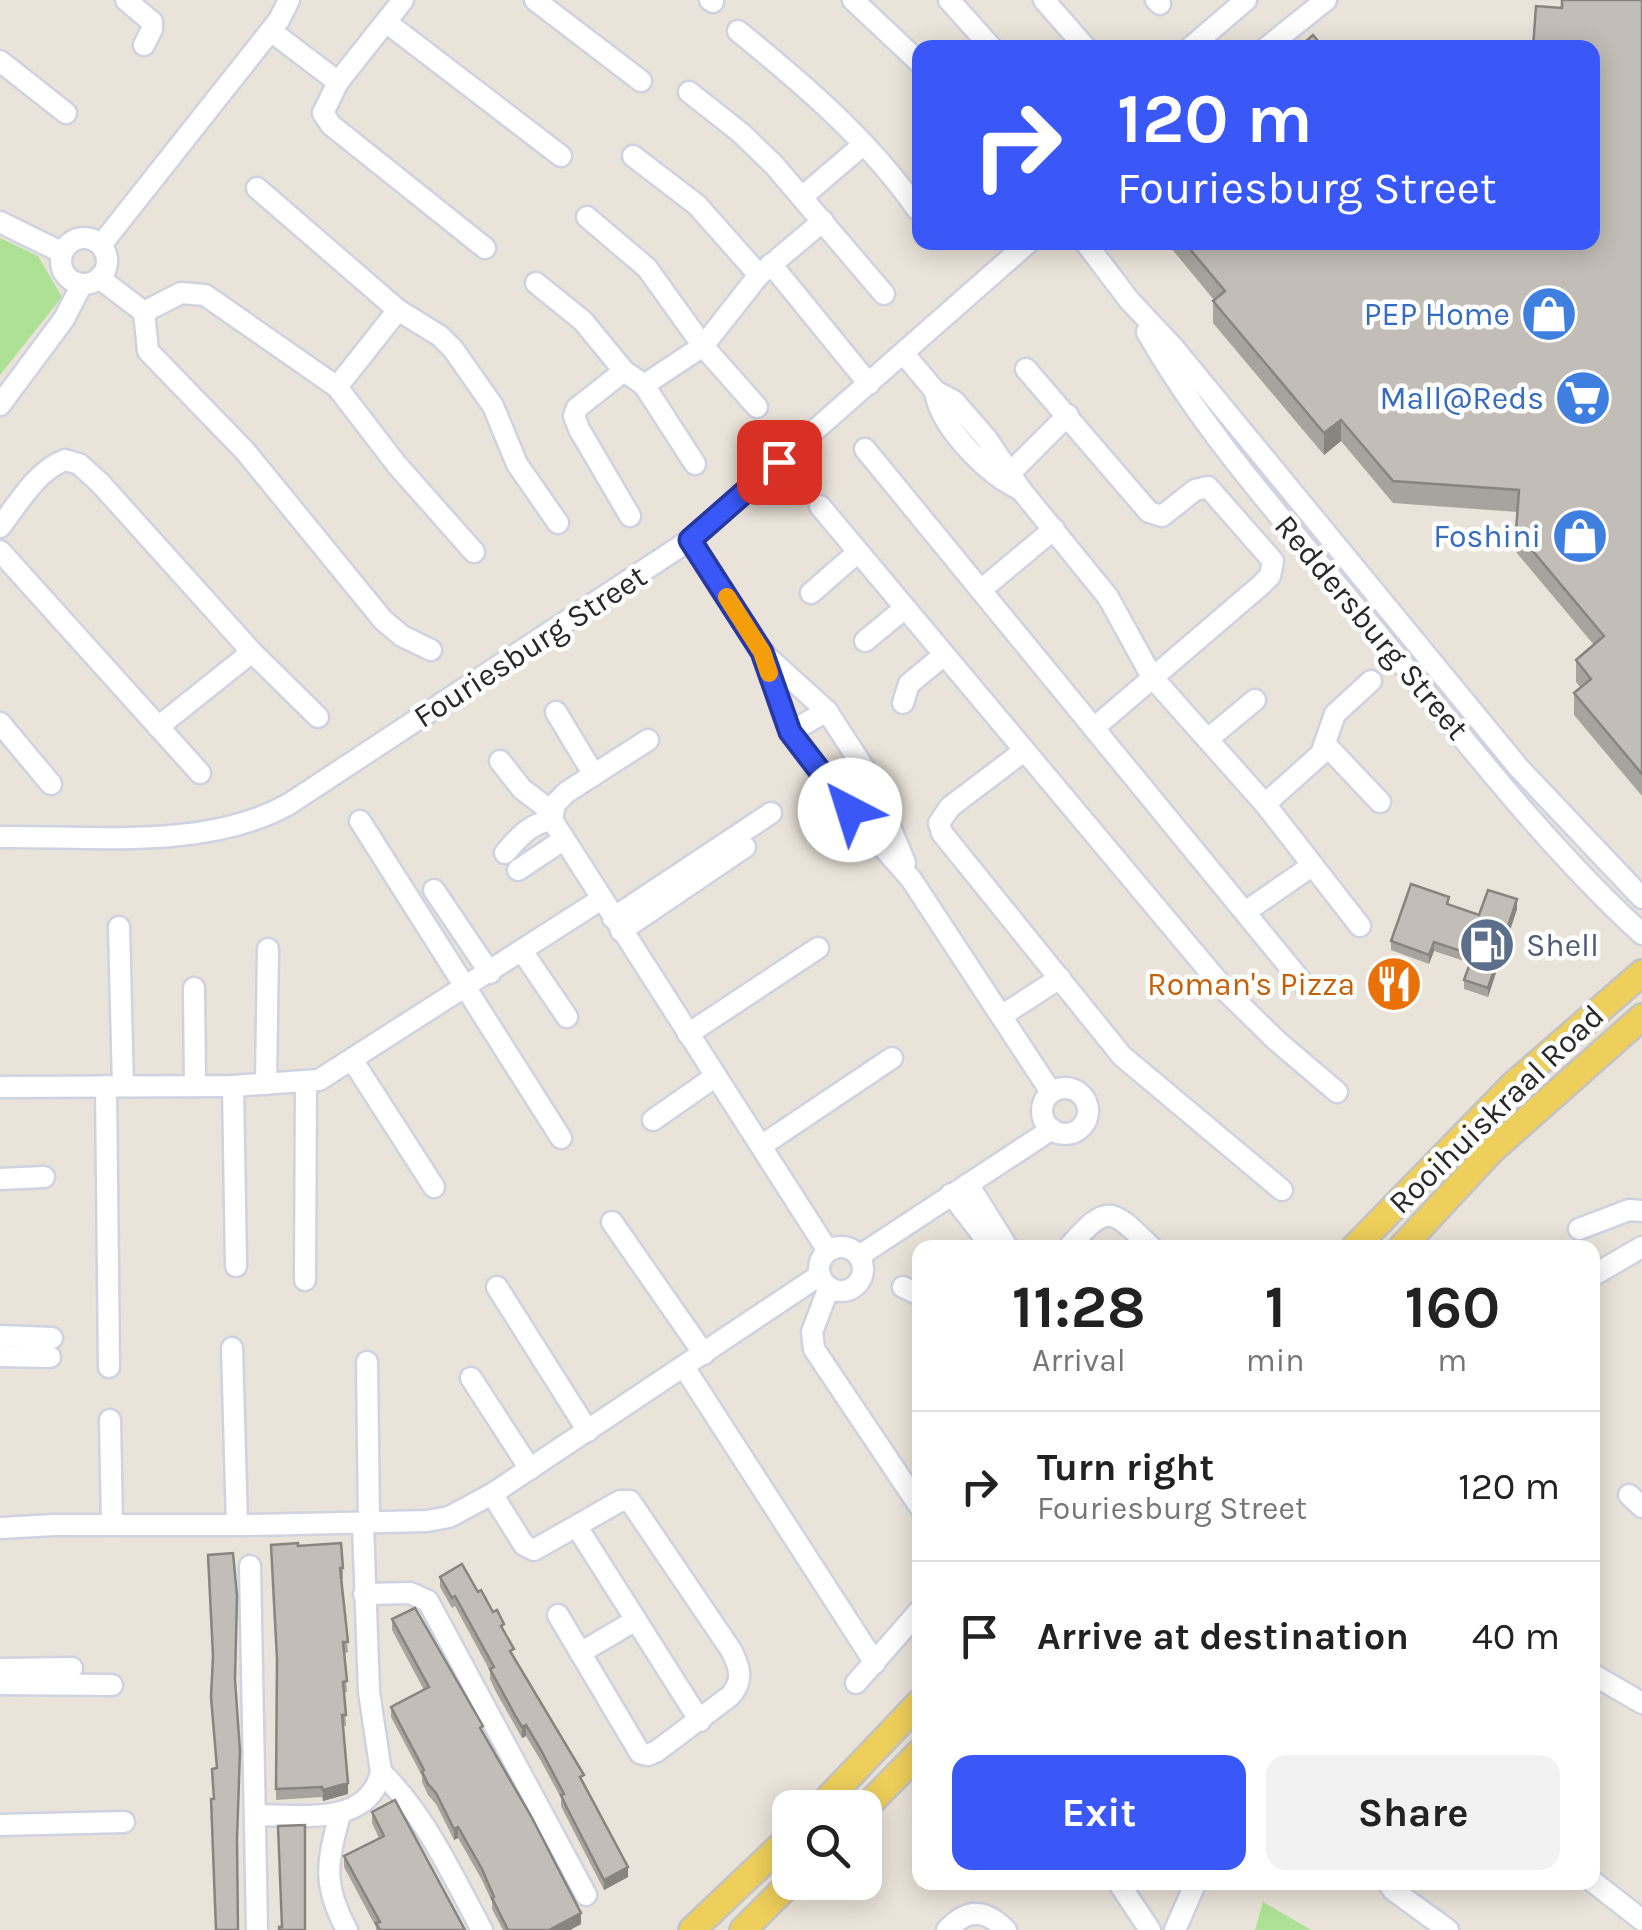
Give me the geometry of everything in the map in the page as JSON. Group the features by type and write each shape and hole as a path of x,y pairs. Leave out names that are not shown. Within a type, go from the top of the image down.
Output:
{"main road":[{"name":"Rooihuiskraal Road","path":"1362,1240 1514,1084 1642,973"},
{"name":"Rooihuiskraal Road","path":"1408,1240 1492,1150 1642,1017"},
{"path":"836,1790 912,1710"},
{"path":"882,1791 912,1760"},
{"path":"692,1930 772,1854"},
{"path":"743,1930 773,1900"}],"street":[{"path":"126,0 152,22 144,45"},
{"path":"101,245 275,26 289,0"},
{"path":"275,26 305,0"},
{"path":"404,0 338,82 324,110 327,121 484,248"},
{"path":"853,0 912,55"},
{"path":"950,0 985,40"},
{"path":"1044,0 1079,40"},
{"path":"1199,40 1246,0"},
{"path":"1262,40 1306,0"},
{"path":"1276,40 1326,0"},
{"path":"549,4 641,81"},
{"path":"386,22 562,156"},
{"path":"275,26 338,82"},
{"path":"738,31 812,92 882,160 912,203"},
{"path":"0,62 56,113 0,77"},
{"path":"689,92 756,148 884,294"},
{"path":"802,197 864,144"},
{"path":"633,156 698,205 765,270 869,384"},
{"path":"257,188 398,310 440,336 453,349 493,406 518,464 558,523"},
{"path":"587,217 639,259 703,346 757,407"},
{"path":"644,385 703,346 765,270 823,221"},
{"path":"0,222 62,252"},
{"path":"0,405 64,319 90,281 107,258 101,245 80,237 66,244 62,252 63,272 90,281 144,312"},
{"name":"Fouriesburg Street","path":"0,838 194,835 262,819 300,798 690,540 1020,250"},
{"name":"Reddersburg Street","path":"1091,250 1128,300 1165,361 1270,504 1502,784 1642,934"},
{"path":"536,283 582,321 624,371 644,385 696,464"},
{"path":"144,312 182,293 206,295 337,388 397,465 474,552"},
{"name":"Reddersburg Street","path":"1128,300 1173,346 1519,768 1642,898"},
{"path":"337,388 398,310"},
{"path":"144,312 145,344 161,368 245,451 383,620 402,636 431,650"},
{"path":"904,354 935,390 951,399 966,430 1108,597 1152,676 1265,804 1360,926"},
{"path":"1026,369 1149,512 1162,516 1195,490 1208,487 1273,562 1270,576 1094,728"},
{"path":"624,371 582,404 574,416 630,516"},
{"path":"1011,481 1068,416"},
{"path":"865,449 1306,987"},
{"path":"0,527 32,484 50,469 65,460 79,464 252,652 318,717"},
{"path":"820,506 1226,991 1277,1042 1337,1092"},
{"path":"980,590 1054,529"},
{"path":"690,540 762,652 790,732 830,787 911,879 1051,1092"},
{"path":"0,551 200,773"},
{"path":"811,594 858,552"},
{"path":"865,642 905,608"},
{"path":"158,727 252,652"},
{"path":"762,652 827,710 870,776 911,879"},
{"path":"903,703 909,684 944,655"},
{"path":"1265,804 1320,754 1334,714 1370,680"},
{"path":"1208,740 1256,700"},
{"path":"790,732 827,710"},
{"path":"556,712 594,775"},
{"path":"0,723 50,784"},
{"path":"563,840 511,862 532,824 552,816 566,792 648,740"},
{"path":"1326,745 1380,802"},
{"path":"1024,751 950,808 938,824 942,833 1136,1070 1208,1124 1282,1190"},
{"path":"500,761 522,789 552,816 600,900 828,1251"},
{"path":"617,924 771,812"},
{"path":"360,821 478,980"},
{"path":"617,924 745,847"},
{"path":"394,851 478,980"},
{"path":"1246,912 1313,865"},
{"path":"434,890 561,1138"},
{"path":"0,1087 233,1086 306,1084 320,1080 600,900"},
{"path":"109,1367 120,927"},
{"path":"688,1034 818,948"},
{"path":"266,1084 268,950"},
{"path":"522,951 566,1018"},
{"path":"1001,1016 1060,978"},
{"path":"194,988 194,1085"},
{"path":"761,1146 892,1058"},
{"path":"353,1061 434,1187"},
{"path":"653,1120 716,1076"},
{"path":"306,1084 306,1280"},
{"path":"233,1086 236,1266"},
{"path":"1076,1090 1086,1102 1086,1120 1075,1131 1060,1133 1052,1129 1042,1114 1051,1092 1076,1090"},
{"path":"858,1256 1052,1129"},
{"path":"0,1178 44,1178"},
{"path":"960,1189 988,1240"},
{"path":"960,1189 1001,1240"},
{"path":"1580,1229 1628,1210 1642,1211"},
{"path":"1075,1240 1088,1224 1107,1215 1119,1216 1144,1240"},
{"path":"612,1222 704,1354"},
{"path":"825,1281 844,1291 857,1284 863,1270 858,1256 841,1247 828,1251 820,1262 825,1281 812,1332 814,1349 912,1495"},
{"path":"1600,1271 1642,1247"},
{"path":"0,1528 366,1523 449,1517 492,1494 704,1354 825,1281"},
{"path":"498,1287 588,1431"},
{"path":"0,1336 51,1348 0,1356"},
{"path":"232,1348 238,1525"},
{"path":"256,1815 340,1814 372,1793 382,1772 369,1692 364,1594 367,1362"},
{"path":"684,1367 874,1663"},
{"path":"471,1378 530,1469"},
{"path":"110,1420 112,1525"},
{"path":"492,1494 529,1548 538,1550 620,1502 630,1501 730,1650 739,1668 738,1684 730,1696 658,1752 640,1752 558,1615"},
{"path":"577,1527 700,1721"},
{"path":"250,1566 257,1930"},
{"path":"364,1594 410,1594 428,1600 586,1895"},
{"path":"856,1684 912,1619"},
{"path":"580,1654 636,1620"},
{"path":"0,1669 72,1668"},
{"path":"1600,1679 1642,1704"},
{"path":"0,1684 112,1685"},
{"path":"382,1772 422,1820 482,1930"},
{"path":"340,1814 328,1881 330,1896 347,1930"},
{"path":"0,1824 124,1822"},
{"path":"1600,1886 1642,1920"},
{"path":"1123,1890 1150,1930"},
{"path":"1175,1930 1192,1890"},
{"path":"1393,1890 1448,1930"},
{"path":"946,1930 966,1914 976,1912 987,1914 1006,1930"}],"green space":[{"path":"0,238 38,256 62,297 0,375"},
{"path":"1263,1902 1311,1930 1255,1930"}],"building":[{"name":"Mall@Reds","path":"1562,0 1642,0 1642,774 1574,693 1591,679 1576,660 1604,636 1516,531 1519,490 1393,481 1341,420 1324,433 1213,301 1225,291 1191,250 1600,250 1600,40 1534,40 1536,6 1562,8"},
{"path":"1411,884 1449,897 1447,904 1479,915 1488,890 1517,899 1488,988 1464,980 1473,955 1434,942 1429,955 1391,941"},
{"path":"341,1543 348,1642 343,1642 347,1681 343,1682 346,1715 342,1715 348,1783 323,1790 276,1789 277,1659 271,1545"},
{"path":"233,1553 240,1751 238,1930 216,1930 211,1799 212,1769 217,1768 208,1555"},
{"path":"462,1564 493,1612 497,1610 514,1649 510,1651 584,1775 580,1777 628,1867 604,1880 541,1750 526,1725 522,1727 516,1717 490,1669 494,1667 455,1596 452,1598 440,1577"},
{"path":"415,1608 483,1726 480,1728 581,1913 549,1930 508,1930 482,1869 428,1784 391,1707 429,1687 392,1619"},
{"path":"395,1800 465,1930 380,1930 376,1923 380,1922 344,1856 384,1836 372,1812"},
{"path":"305,1825 305,1930 279,1930 282,1927 278,1826"}],"slow traffic":[{"path":"727,597 762,652 769,673"}],"place":[{"name":"PEP Home","path":"1549,314"},
{"name":"Mall@Reds","path":"1583,398"},
{"name":"Foshini","path":"1580,536"},
{"name":"Shell","path":"1487,945"},
{"name":"Roman's Pizza","path":"1394,984"}],"route":[{"path":"779,462 690,540 762,652 790,732 850,810"}]}
